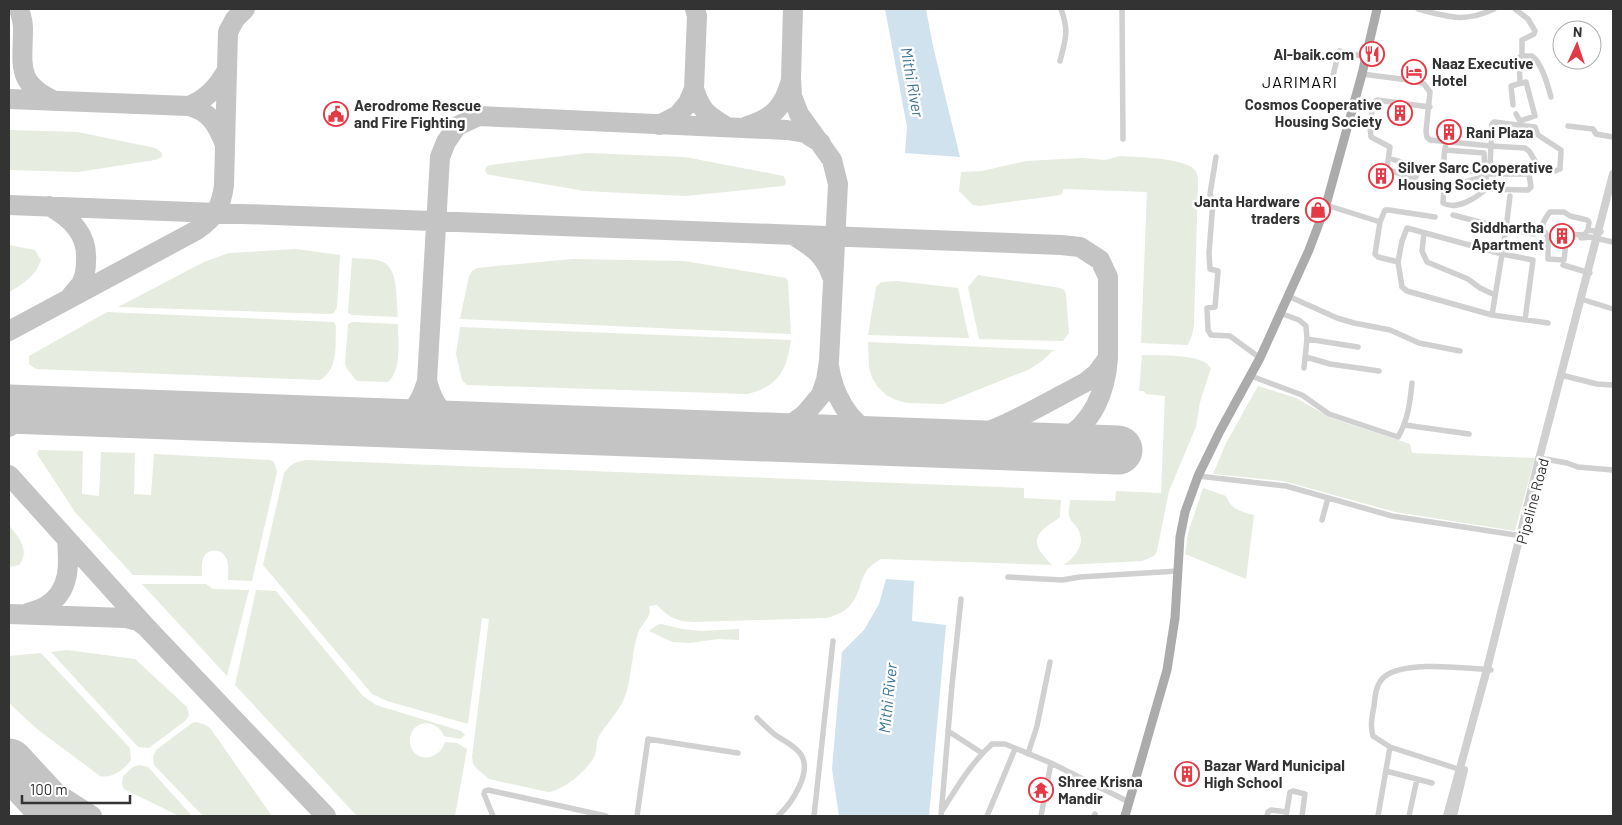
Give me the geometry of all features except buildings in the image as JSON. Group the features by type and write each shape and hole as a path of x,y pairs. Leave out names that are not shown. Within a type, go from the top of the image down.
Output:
{"main road":[{"path":"1125,816 1167,670 1175,618 1180,537 1185,512 1198,476 1260,358 1309,250 1326,205 1362,74 1377,9"}],"street":[{"path":"1060,61 1066,36 1065,21 1061,9"},
{"path":"1122,9 1123,139"},
{"path":"1418,9 1460,18 1474,16 1494,9"},
{"path":"1515,9 1528,19 1535,31 1534,34 1522,40 1522,56 1519,60 1520,83"},
{"path":"1331,84 1339,51 1366,57"},
{"path":"1522,56 1532,56 1537,60 1551,97"},
{"path":"1362,74 1416,81 1424,84 1430,92 1430,107 1426,131 1427,137 1430,140 1491,146 1525,148 1529,151 1540,169 1555,172 1560,169 1561,150 1538,135 1534,126 1494,122 1491,146 1485,171 1483,172 1445,170 1443,167 1446,142"},
{"path":"1513,105 1511,86 1526,82 1535,116 1520,121 1516,114"},
{"path":"1388,158 1419,168 1419,172 1415,178 1388,170 1387,168 1388,158 1390,147 1372,136 1370,127 1373,103 1377,100 1430,107"},
{"path":"1568,126 1593,129 1596,134 1613,138"},
{"path":"1445,150 1484,153 1487,162 1486,189"},
{"path":"1216,157 1210,194 1213,202 1209,253 1210,269 1218,271 1215,308 1207,308 1208,330 1211,335 1230,336 1260,358"},
{"path":"1529,174 1531,188 1528,190 1486,189 1478,196 1460,204 1446,205 1443,203 1444,188 1487,175 1529,174"},
{"name":"Pipeline Road","path":"1453,816 1521,536 1613,180"},
{"path":"1492,315 1510,196"},
{"path":"1326,205 1380,222"},
{"path":"1398,262 1378,257 1375,254 1383,212 1389,210 1435,217"},
{"path":"1550,212 1564,212 1572,217 1587,220 1589,222 1588,230 1584,234 1567,234 1563,260 1548,259 1548,237 1543,230 1544,223 1550,212"},
{"path":"1453,215 1506,229 1534,234"},
{"path":"1525,320 1534,260 1502,254 1407,228 1402,241 1398,262 1402,287 1407,292 1492,315 1525,320 1548,323"},
{"path":"1588,230 1613,242"},
{"path":"1424,233 1422,251 1427,262 1468,279 1480,288 1495,295"},
{"path":"1581,238 1599,235"},
{"path":"1563,265 1590,272"},
{"path":"1288,296 1337,318 1390,330 1419,343 1460,351"},
{"path":"1583,299 1613,309"},
{"path":"1280,313 1304,323 1307,339 1304,368"},
{"path":"1307,339 1358,348"},
{"path":"1306,357 1330,364 1379,371"},
{"path":"1251,376 1302,395 1329,414 1398,437 1405,425 1410,406 1412,382"},
{"path":"1562,376 1597,384 1613,385"},
{"path":"1405,425 1469,434"},
{"path":"1541,459 1567,463 1578,467 1613,470"},
{"path":"1198,476 1279,485 1392,516 1521,536"},
{"path":"1322,520 1328,498"},
{"path":"1008,577 1062,580 1080,577 1178,572"},
{"path":"942,813 948,731 962,599"},
{"path":"814,816 833,641"},
{"path":"1028,754 1037,726 1050,662"},
{"path":"1447,816 1489,670 1416,667 1396,670 1383,678 1376,689 1370,728 1373,736 1390,747 1455,768"},
{"path":"757,718 774,734 800,753 804,762 804,774 797,791 778,816"},
{"path":"948,731 982,753"},
{"path":"637,816 648,738 738,753"},
{"path":"942,813 960,781 982,753 992,744 1005,744 1051,763 1129,802"},
{"path":"1378,816 1390,747"},
{"path":"987,816 1015,749"},
{"path":"1041,816 1051,763"},
{"path":"1386,771 1432,783"},
{"path":"1409,816 1417,779"},
{"path":"493,816 484,794 488,790 606,816"},
{"path":"1267,816 1271,810 1286,814 1290,792 1293,791 1304,793 1306,796 1302,816"}],"shaded area":[{"path":"9,130 78,132 155,148 162,153 162,157 155,160 78,172 9,170"},
{"path":"587,153 685,157 784,176 786,182 782,186 686,196 585,191 491,175 487,174 485,170 490,165"},
{"path":"1120,156 1180,162 1194,169 1197,174 1194,325 1188,345 1141,343 1147,192 1064,189 1061,195 979,206 973,205 959,191 961,172 982,171 1026,161 1082,158 1105,160"},
{"path":"9,245 35,250 41,260 36,271 24,283 9,292"},
{"path":"296,249 340,255 337,307 334,313 118,307 204,262 229,253"},
{"path":"352,258 383,262 392,271 397,295 398,317 352,315 348,313"},
{"path":"572,259 684,261 786,278 788,281 791,334 460,319 469,276 477,268"},
{"path":"978,275 1064,290 1066,294 1069,333 1063,341 979,339 968,287"},
{"path":"897,281 958,288 969,338 868,335 876,287 881,282"},
{"path":"107,312 334,322 336,326 335,356 330,370 320,380 36,369 29,364 29,356"},
{"path":"353,322 398,324 399,347 397,363 388,382 357,381 347,369 345,364 348,325"},
{"path":"460,327 791,340 787,360 780,375 768,386 748,394 467,385 462,380 456,354"},
{"path":"868,342 1054,350 1030,369 943,404 907,403 886,395 872,378 869,367"},
{"path":"1142,355 1189,358 1206,363 1211,368 1200,402 1196,427 1169,491 1157,551 1154,556 1142,561 1064,565 1076,554 1081,540 1078,529 1069,516 1070,500 1115,501 1116,491 1161,493 1165,396 1146,394 1144,391 1139,391"},
{"path":"1258,386 1296,398 1331,418 1410,444 1412,453 1535,458 1515,531 1395,512 1283,481 1213,474 1226,443"},
{"path":"39,450 83,451 82,494 99,496 101,452 135,453 134,494 151,495 154,454 270,460 274,462 277,472 252,581 228,580 227,560 222,553 215,550 208,552 203,559 202,576 133,575 75,512 37,454"},
{"path":"307,460 1024,488 1024,498 1061,500 1060,517 1041,532 1037,542 1043,556 1052,565 881,559 868,569 850,606 840,613 825,618 694,622 673,618 657,605 649,606 650,613 640,629 636,640 625,697 619,709 599,736 592,761 568,784 548,792 489,779 473,764 472,757 489,619 482,618 468,724 387,701 372,694 263,565 284,473 294,464"},
{"path":"1203,488 1226,496 1237,509 1254,515 1246,579 1185,554 1188,533"},
{"path":"9,525 22,544 24,554 19,565 9,567"},
{"path":"142,584 206,584 213,589 249,590 227,676"},
{"path":"256,590 276,591 363,696 376,705 461,731 465,735 460,739 444,736 435,726 423,724 414,729 410,742 415,754 420,757 432,756 437,753 442,749 445,742 457,743 467,749 455,816 357,816 235,685"},
{"path":"661,624 701,631 739,629 739,640 718,639 690,643 672,642 649,631"},
{"path":"67,650 135,659 187,707 189,716 149,748 138,747 51,652"},
{"path":"41,653 130,748 131,760 118,773 105,777 100,776 37,729 9,703 9,656"},
{"path":"196,722 210,728 272,816 203,816 154,765 153,757 156,750"},
{"path":"139,765 148,767 192,816 179,816 124,789 122,785 123,776 133,767"}],"water":[{"name":"Mithi River","path":"885,9 926,9 960,157 905,153 907,127"},
{"name":"Mithi River","path":"886,579 914,581 912,621 946,625 929,816 839,816 832,769 842,652 864,630 879,604"}],"taxiway":[{"path":"19,9 23,26 24,72 27,80 42,94 55,101"},
{"path":"9,331 197,230 213,216 219,206 224,185 228,32 235,19 245,9"},
{"path":"659,125 678,115 688,103 694,89 697,16 695,9"},
{"path":"754,437 785,429 805,414 821,395 829,361 838,184 832,160 799,114 792,96 793,9"},
{"path":"189,106 211,92 227,70"},
{"path":"747,126 764,119 776,110 785,97 791,80"},
{"path":"694,89 702,108 727,127"},
{"path":"9,99 189,106 202,111 211,119 224,142"},
{"path":"385,423 401,417 413,409 421,398 427,381 440,157 446,142 457,126 479,116 787,130 805,133 821,143"},
{"path":"9,205 1061,245 1080,247 1100,260 1108,277 1108,358 1097,373 1086,382 1020,417 968,439 950,444"},
{"path":"49,206 64,216 76,228 81,235 86,251 84,276 81,284 71,296"},
{"path":"793,235 818,253 833,279"},
{"path":"1039,447 1062,440 1073,433 1090,416 1101,394 1108,358"},
{"path":"829,366 838,397 857,423 865,430 897,442"},
{"path":"427,381 433,399 441,410 468,426"},
{"path":"9,427 19,416 36,410"},
{"path":"9,475 148,629 326,816"},
{"path":"28,613 46,606 60,593 67,576 67,539"},
{"path":"9,614 126,618 138,621 145,626"},
{"path":"9,757 53,791 92,816"}],"runway":[{"path":"9,409 1118,450"},
{"path":"9,763 58,816"}],"place":[{"name":"Al-baik.com","path":"1372,54"},
{"name":"Naaz Executive Hotel","path":"1414,72"},
{"name":"Cosmos Cooperative Housing Society","path":"1400,113"},
{"name":"Aerodrome Rescue and Fire Fighting","path":"336,114"},
{"name":"Rani Plaza","path":"1449,132"},
{"name":"Silver Sarc Cooperative Housing Society","path":"1381,176"},
{"name":"Janta Hardware traders","path":"1318,210"},
{"name":"Siddhartha Apartment","path":"1562,236"},
{"name":"Bazar Ward Municipal High School","path":"1187,774"},
{"name":"Shree Krisna Mandir","path":"1041,790"}],"district":[{"name":"JARIMARI","path":"1300,81"}]}
